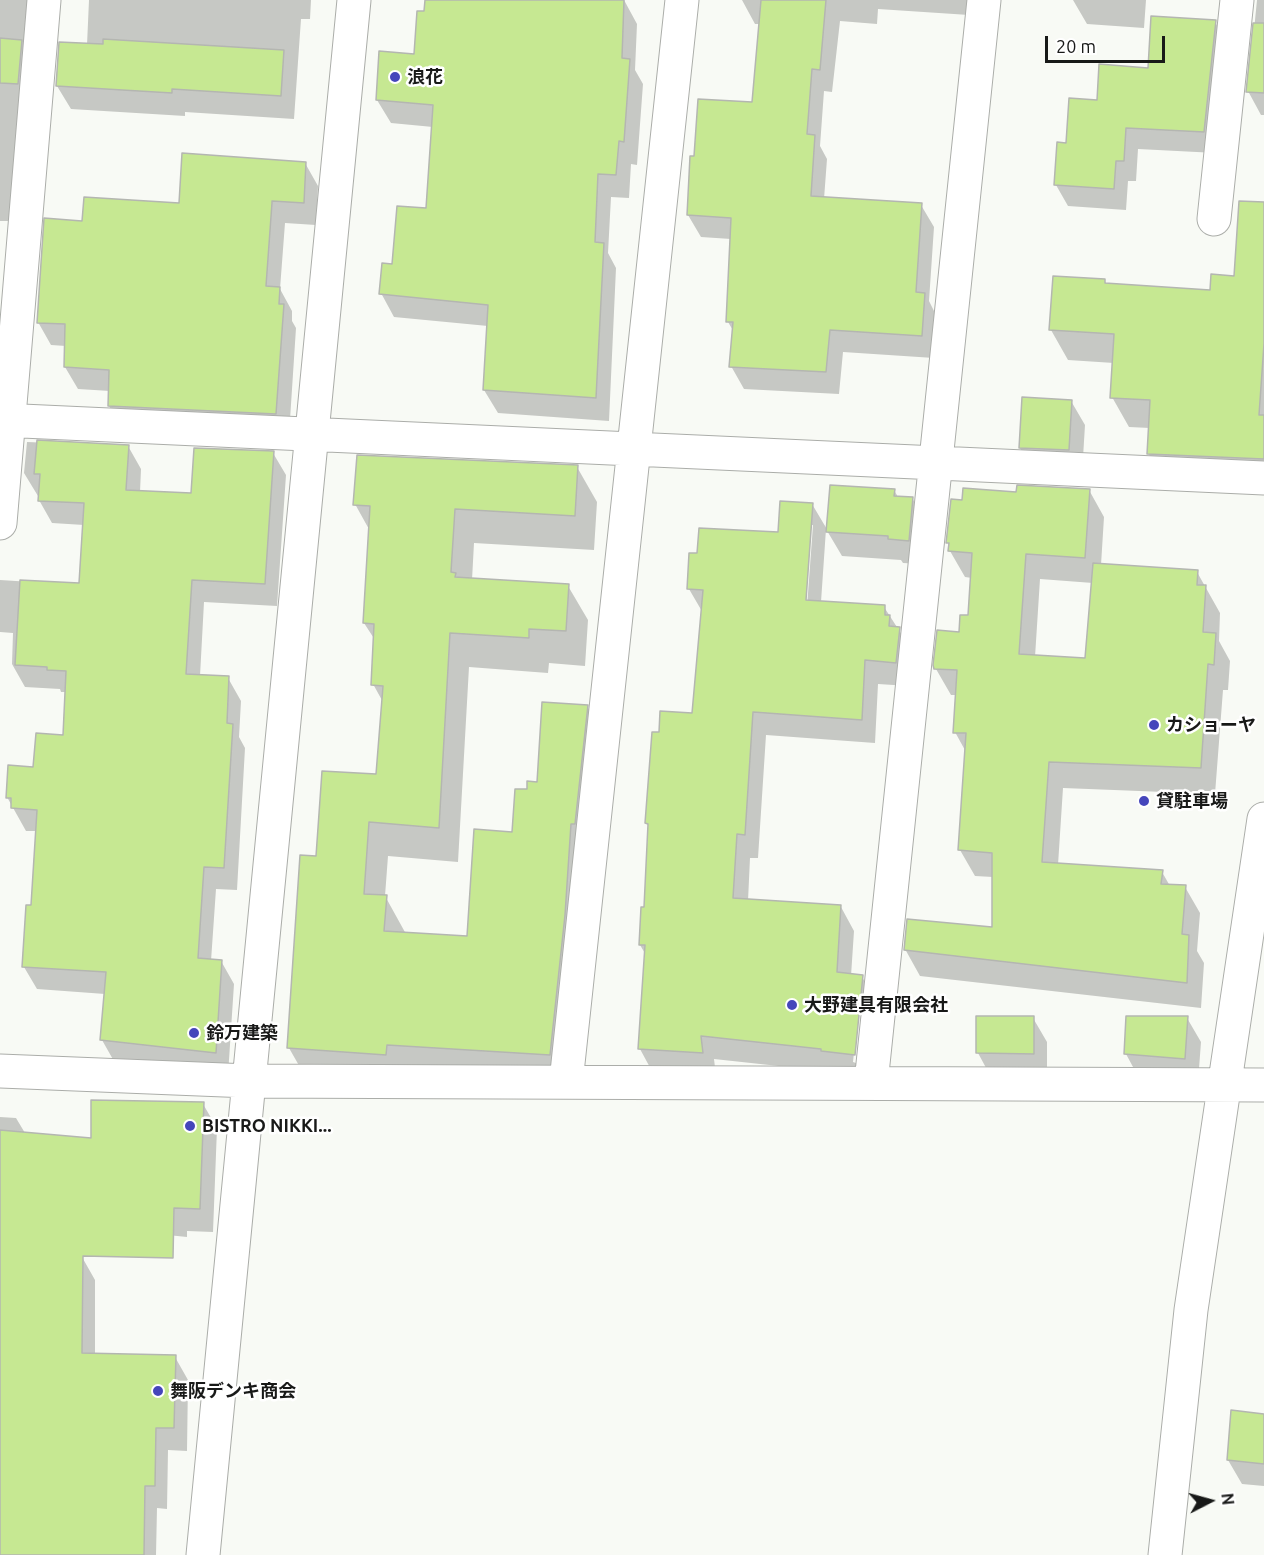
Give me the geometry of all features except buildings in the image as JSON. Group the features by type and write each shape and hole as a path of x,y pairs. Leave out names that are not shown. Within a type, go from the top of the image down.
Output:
{"street":[{"path":"0,523 4,421 44,0"},
{"path":"204,1555 354,0"},
{"path":"566,1082 682,0"},
{"path":"871,1083 984,0"},
{"path":"1214,219 1237,0"},
{"path":"4,421 1264,478"},
{"path":"1165,1555 1191,1310 1264,819"},
{"path":"0,1071 249,1081 1264,1085"}],"place":[{"name":"浪花","path":"395,77"},
{"name":"カショーヤ","path":"1154,725"},
{"name":"貸駐車場","path":"1144,801"},
{"name":"大野建具有限会社","path":"792,1005"},
{"name":"鈴万建築","path":"194,1033"},
{"name":"BISTRO NIKKI...","path":"190,1126"},
{"name":"舞阪デンキ商会","path":"158,1391"}]}
